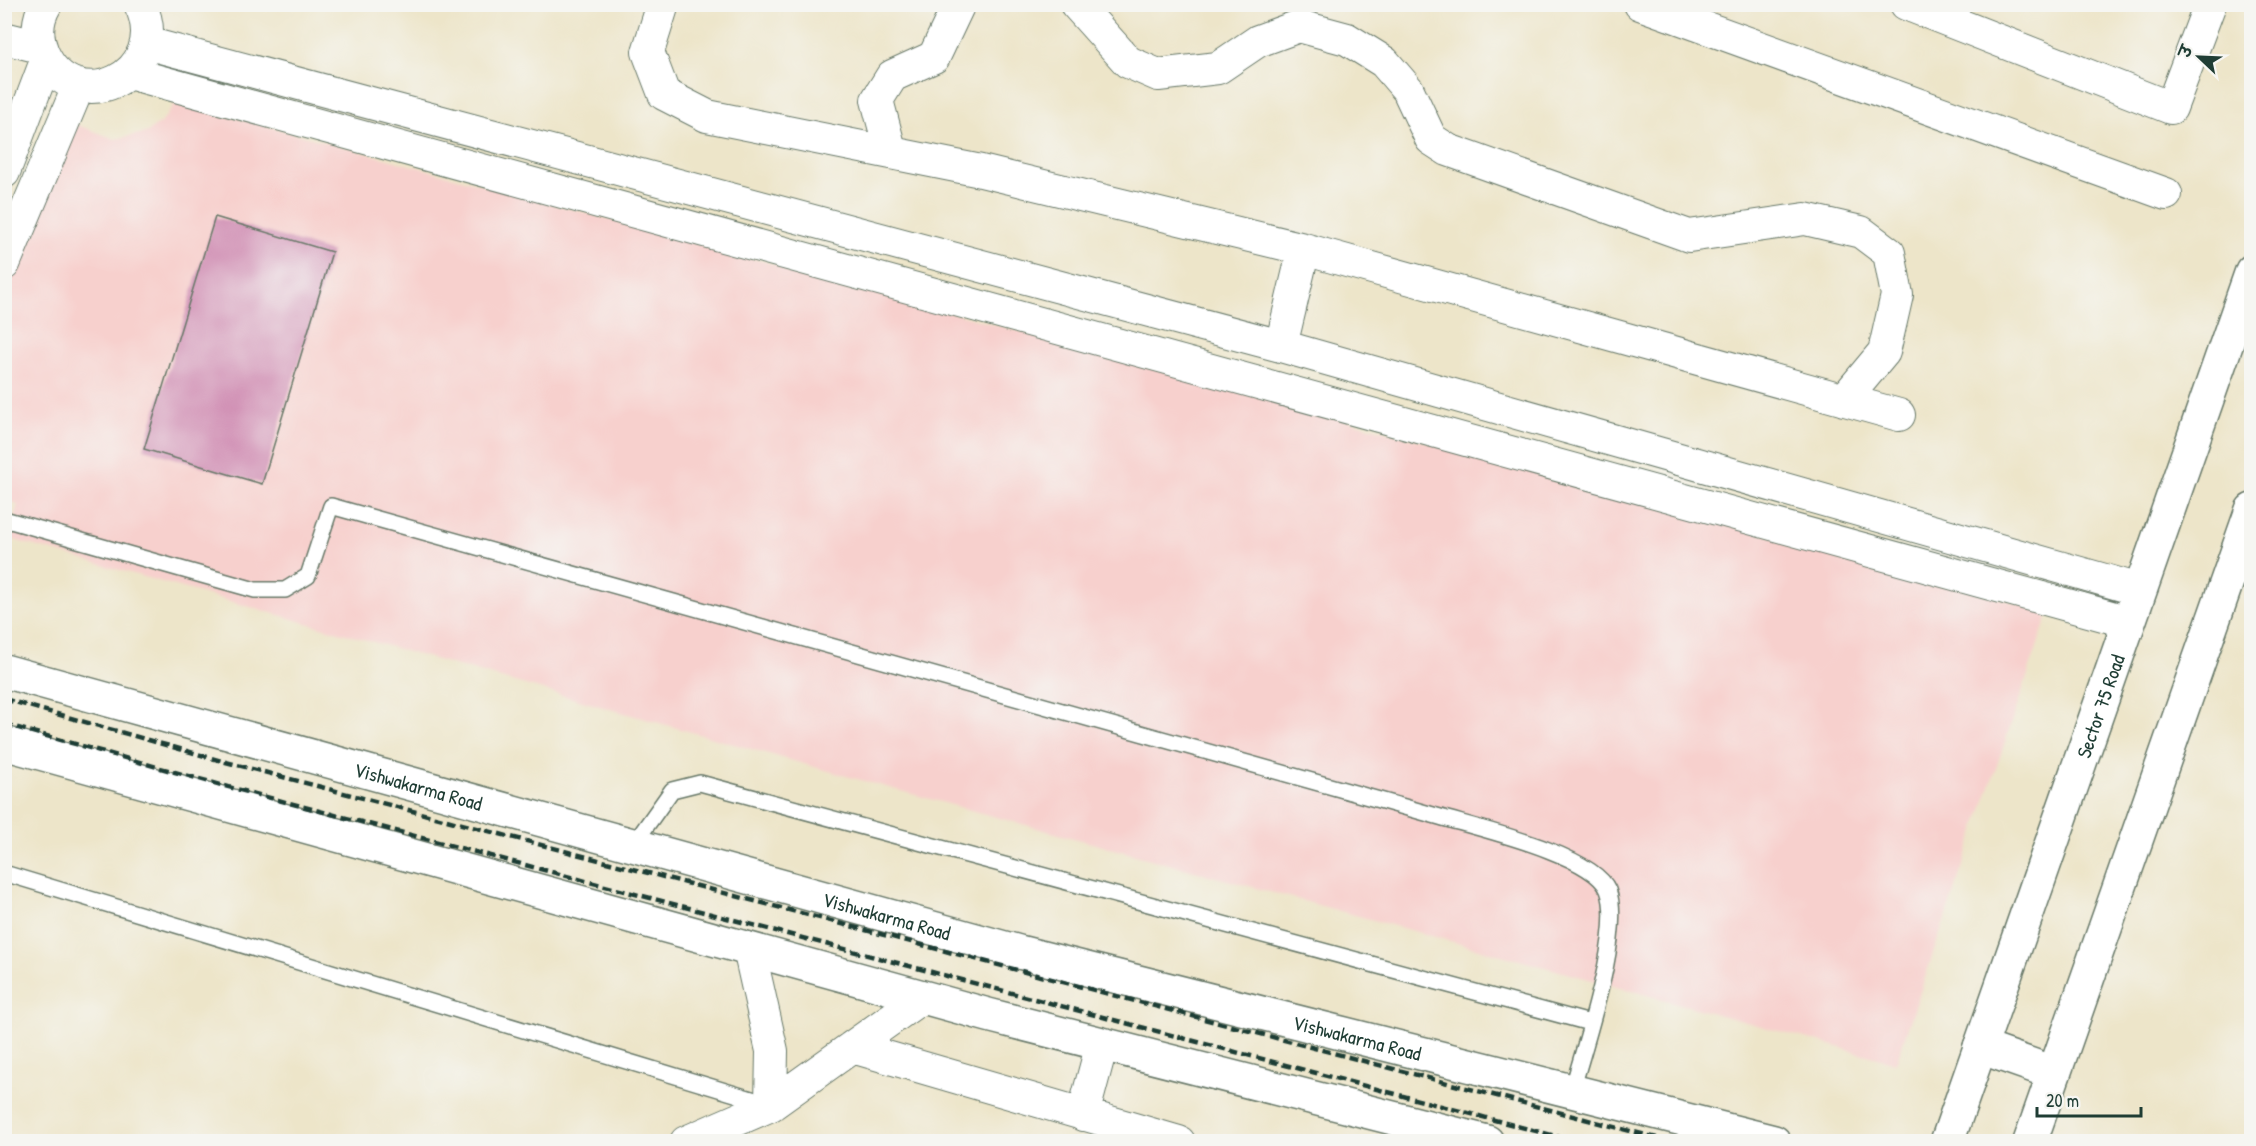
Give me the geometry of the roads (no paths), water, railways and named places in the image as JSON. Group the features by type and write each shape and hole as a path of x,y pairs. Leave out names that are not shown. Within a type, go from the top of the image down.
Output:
{"main road":[{"name":"Sector 75 Road","path":"1947,1142 2252,271"},
{"path":"2030,1142 2252,510"},
{"name":"Vishwakarma Road","path":"4,671 1019,952 1774,1142"},
{"path":"4,743 922,997 1487,1142"},
{"path":"1980,1047 2054,1073"}],"street":[{"path":"46,4 38,29 43,54 59,75 79,85 90,87 108,85 129,73 136,66 146,43 146,17 140,4"},
{"path":"663,4 648,52 664,94 707,116 981,171 1304,249 1899,415"},
{"path":"891,153 877,100 892,76 934,57 959,4"},
{"path":"1076,4 1128,62 1158,75 1218,68 1258,41 1299,26 1347,39 1384,62 1408,90 1431,139 1448,150 1689,236 1806,219 1861,232 1889,254 1897,295 1884,352 1844,399"},
{"path":"1640,4 2166,194"},
{"path":"1906,4 2171,108 2210,4"},
{"path":"4,38 43,54"},
{"path":"146,43 1281,346 2140,590"},
{"path":"4,172 43,54"},
{"path":"129,73 2128,622"},
{"path":"4,264 79,85"},
{"path":"1281,346 1304,249"},
{"path":"749,949 772,1051 771,1105"},
{"path":"686,1142 771,1105 922,997"},
{"path":"1083,1115 1102,1044"},
{"path":"852,1047 1179,1142"}],"lane":[{"path":"4,519 255,590 285,590 308,576 331,506 1440,817 1561,854 1587,869 1608,889 1612,929 1572,1090"},
{"path":"633,845 672,790 700,783 1590,1023"},
{"path":"4,873 771,1105"}],"railway":[{"path":"4,699 222,761 1672,1142"},
{"path":"4,724 221,785 1578,1142"}]}
